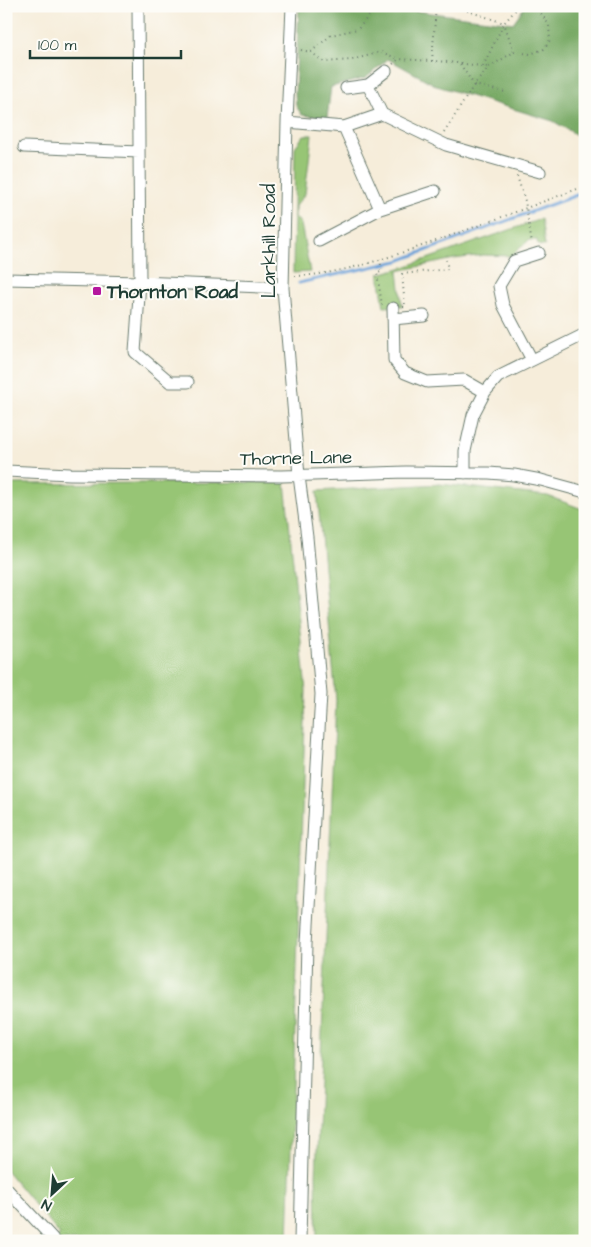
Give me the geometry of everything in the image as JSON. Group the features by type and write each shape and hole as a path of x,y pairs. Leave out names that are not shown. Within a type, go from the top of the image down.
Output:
{"street":[{"path":"138,6 140,282 135,352 170,382 188,382"},
{"name":"Larkhill Road","path":"292,6 283,282 299,476 307,538 321,694 307,944 300,1241"},
{"path":"346,88 368,85 386,71"},
{"path":"368,85 382,114 446,145 540,172"},
{"path":"287,122 344,127 382,114"},
{"path":"344,127 380,209"},
{"path":"24,147 139,152"},
{"path":"319,241 380,209 434,191"},
{"path":"532,360 502,304 499,286 514,261 535,251"},
{"path":"6,279 140,282 283,282"},
{"path":"424,316 393,313 394,360 405,373 427,382 464,380 485,392"},
{"path":"465,473 465,451 473,415 485,392 498,377 585,334"},
{"name":"Thorne Lane","path":"6,471 70,474 299,476 406,472 465,473 514,475 585,492"},
{"path":"6,1188 55,1241"}],"path":[{"path":"312,52 331,35 358,29 377,6"},
{"path":"432,61 436,6"},
{"path":"453,6 504,23"},
{"path":"482,66 504,23 519,6"},
{"path":"438,142 474,85 488,67 514,52 530,54 544,49 550,40 549,25 536,6"},
{"path":"504,23 514,52"},
{"path":"298,50 312,52 324,62 352,60 381,52 399,59 488,67"},
{"path":"386,71 399,59"},
{"path":"460,64 474,85 505,92"},
{"path":"584,111 581,123 585,132"},
{"path":"513,164 526,209 535,251"},
{"path":"283,282 381,261 580,188 585,190"},
{"path":"405,307 402,274 448,269 446,260"},
{"path":"381,261 382,272 377,273 382,309 393,313"}],"green space":[{"path":"299,6 400,6 407,10 513,23 525,6 585,6 585,140 553,121 437,86 388,59 366,78 331,87 327,118 302,115 296,106 295,93"},
{"path":"304,135 312,135 305,194 295,206 295,217 301,224 310,272 293,273 295,147"},
{"path":"541,219 545,246 538,245 537,240 529,240 511,256 484,255 454,259 398,271 402,306 384,307 379,274"},
{"path":"285,482 306,691 288,1241 54,1241 60,1235 6,1170 6,484"},
{"path":"440,484 548,496 585,510 585,1241 317,1241 316,1176 336,700 317,491"}],"waterway":[{"path":"299,283 398,261 585,192"}],"place":[{"name":"Thornton Road","path":"97,291"}]}
